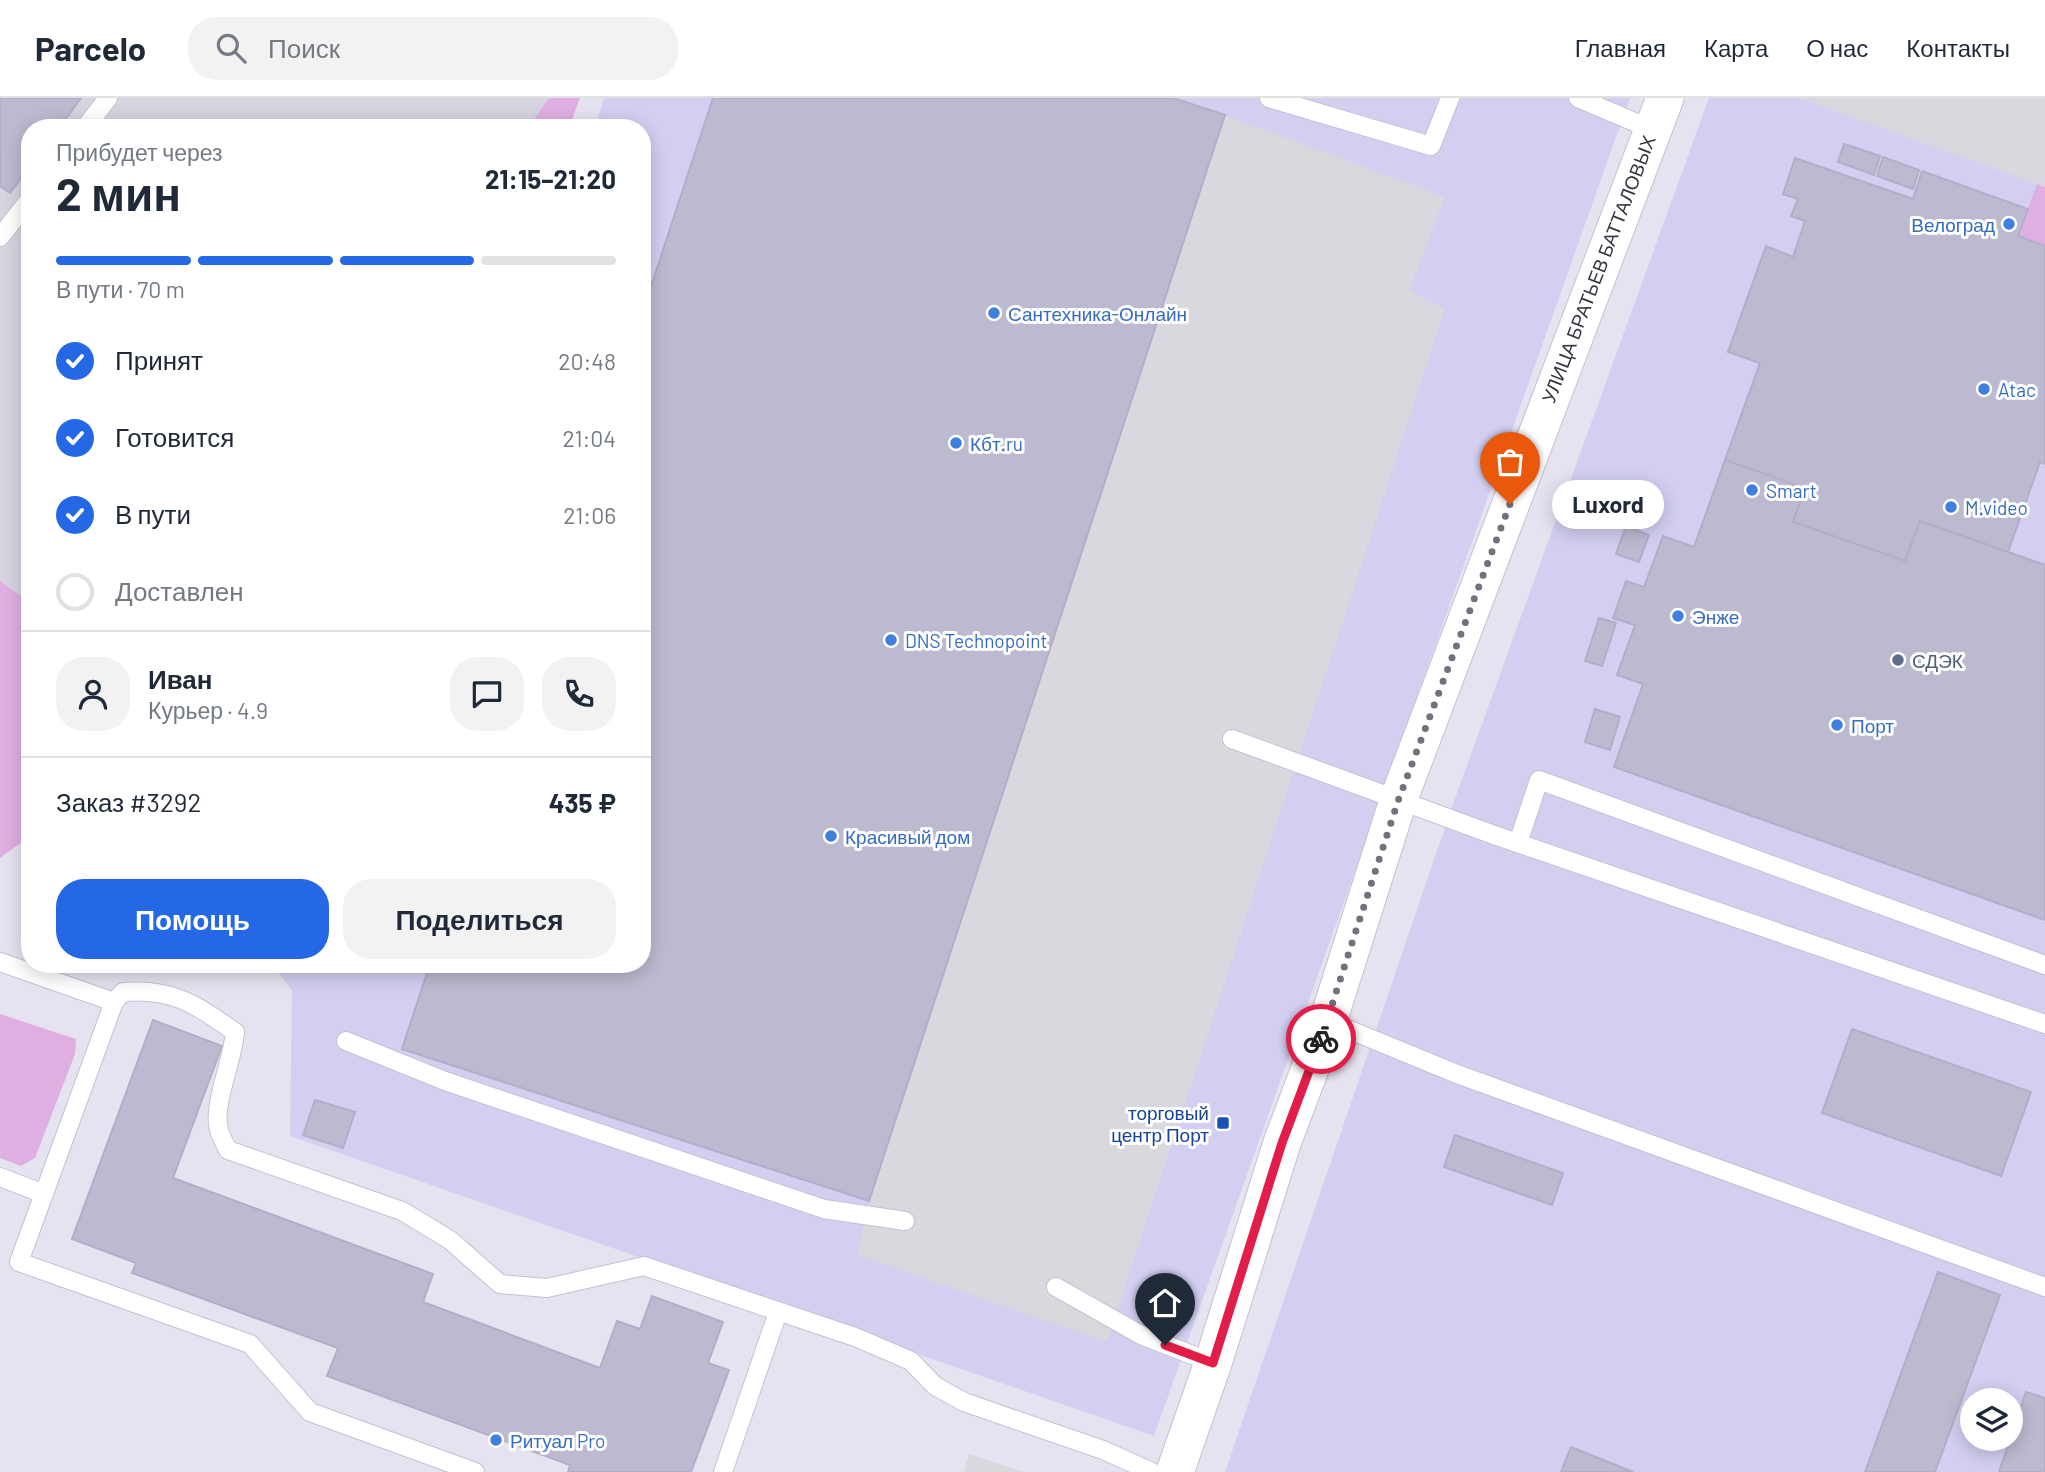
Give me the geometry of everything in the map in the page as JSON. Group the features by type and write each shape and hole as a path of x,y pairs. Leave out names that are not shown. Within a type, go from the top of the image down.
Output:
{"street":[{"name":"УЛИЦА БРАТЬЕВ БАТТАЛОВЫХ","path":"1175,1472 1213,1363 1282,1143 1328,1021 1398,801 1658,113"}],"lane":[{"path":"92,119 108,98"},
{"path":"1269,98 1431,146 1450,98"},
{"path":"1578,98 1658,113"},
{"path":"0,237 21,210"},
{"path":"1233,740 1518,843 2045,1024"},
{"path":"1518,843 1539,780 2045,965"},
{"path":"0,962 21,969"},
{"path":"31,973 114,1002"},
{"path":"475,1472 310,1412 250,1344 19,1262 114,1002 123,992 145,990 192,1002 235,1032 234,1052 221,1092 218,1128 228,1150 402,1211 450,1240 500,1284 547,1288 644,1266 855,1337 911,1361 935,1386 964,1402 1103,1450 1152,1472"},
{"path":"1328,1021 1457,1074 2045,1287"},
{"path":"346,1041 445,1081 824,1209 905,1221"},
{"path":"0,1177 44,1194"},
{"path":"1056,1287 1141,1335 1213,1363"},
{"path":"723,1472 778,1312"}],"shaded area":[{"path":"0,98 563,98 548,119 21,119 21,610 0,594"},
{"path":"549,98 580,98 572,119 534,119"},
{"path":"604,98 1630,98 1154,1436 290,1136 292,990 278,973 651,973 651,119 598,119"},
{"path":"1709,98 2045,98 2045,1472 1225,1472 1453,804"},
{"path":"1799,98 2045,98 2045,187 2037,184"},
{"path":"1225,115 1445,197 1409,291 1445,309 1107,1342 857,1255 869,1201"},
{"path":"2037,184 2045,187 2045,246 2018,236"},
{"path":"0,581 21,596 21,843 0,858"},
{"path":"0,1014 76,1039 75,1054 35,1158 21,1166 0,1158"},
{"path":"969,1454 1024,1472 964,1472"}],"building":[{"path":"0,98 81,98 66,119 21,119 21,179 10,193 0,186"},
{"path":"713,98 1173,98 1225,115 869,1201 402,1049 427,973 651,973 651,287"},
{"path":"1844,144 1880,156 1874,175 1838,162"},
{"path":"1883,157 1919,170 1913,189 1877,176"},
{"path":"1795,158 1913,199 1922,171 2028,209 2018,236 2045,246 2045,464 2040,462 2008,552 1920,521 1905,561 1793,522 1805,488 1725,460 1760,363 1728,352 1766,246 1793,257 1805,221 1791,216 1798,199 1783,194"},
{"name":"Порт","path":"1725,460 1805,488 1793,522 1905,561 1920,521 2045,565 2045,920 1614,767 1643,684 1617,675 1635,625 1613,618 1626,581 1644,587 1663,536 1694,547"},
{"path":"1626,526 1649,535 1639,562 1616,554"},
{"path":"1599,618 1616,623 1602,666 1585,661"},
{"path":"1595,709 1620,717 1610,750 1585,742"},
{"path":"153,1020 222,1046 173,1178 433,1274 423,1302 600,1368 617,1321 640,1329 652,1296 723,1322 708,1363 729,1370 691,1472 568,1472 570,1465 327,1376 338,1348 132,1273 136,1263 72,1239"},
{"path":"1852,1029 2031,1092 2001,1176 1822,1113"},
{"path":"315,1100 355,1112 343,1148 303,1135"},
{"path":"1455,1135 1563,1173 1552,1205 1444,1167"},
{"path":"1938,1272 2000,1295 1966,1388 1960,1388 1960,1404 1935,1472 1865,1472"},
{"path":"2026,1392 2045,1398 2045,1472 1999,1472 2006,1451 2023,1451 2023,1401"},
{"path":"1571,1447 1633,1472 1561,1472"}],"way so far":[{"path":"1321,1039 1398,801 1510,504"}],"place":[{"name":"Велоград","path":"2009,224"},
{"name":"Сантехника-Онлайн","path":"994,313"},
{"name":"Atac","path":"1984,389"},
{"name":"Кбт.ru","path":"956,443"},
{"name":"Smart","path":"1752,490"},
{"name":"Luxord","path":"1510,504"},
{"name":"M.video","path":"1951,507"},
{"name":"Энже","path":"1678,616"},
{"name":"DNS Technopoint","path":"891,640"},
{"name":"СДЭК","path":"1898,660"},
{"name":"Порт","path":"1837,725"},
{"name":"Красивый дом","path":"831,836"},
{"name":"торговый центр Порт","path":"1223,1123"},
{"name":"Ритуал Pro","path":"496,1440"}],"route":[{"path":"1165,1345 1213,1363 1282,1143 1321,1039"}]}
